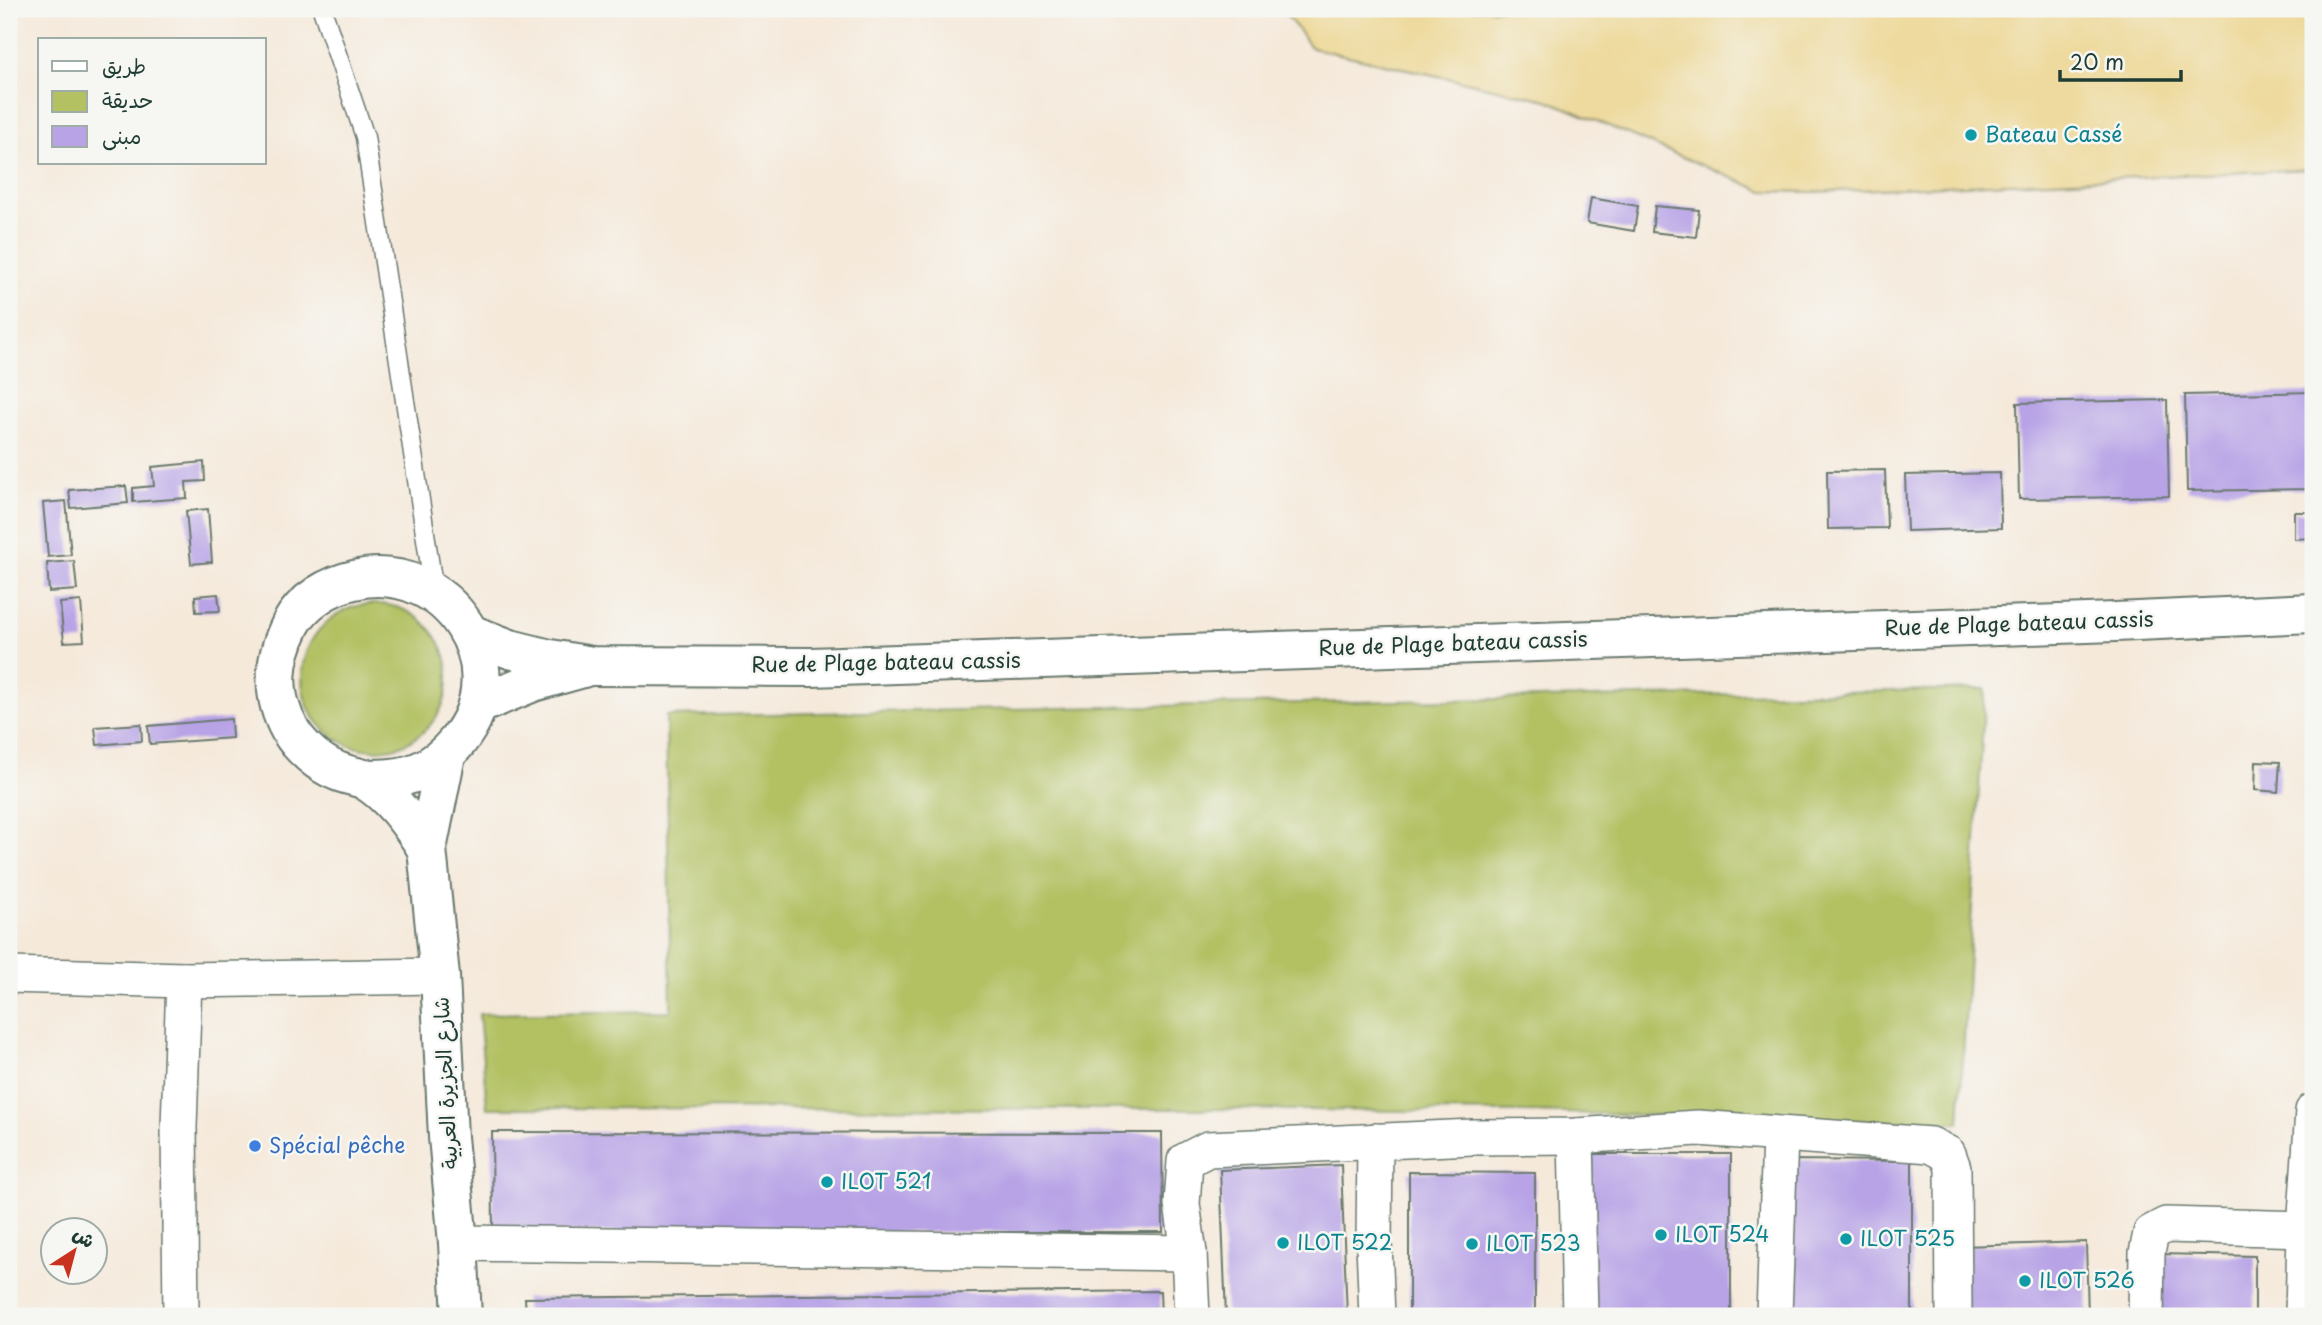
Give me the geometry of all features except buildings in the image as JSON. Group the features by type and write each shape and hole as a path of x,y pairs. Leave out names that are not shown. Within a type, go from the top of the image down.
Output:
{"street":[{"path":"372,576 404,579 434,592 458,615 470,634 475,643 481,676 477,705 466,732 446,755 421,771 393,779 363,779 335,771 310,754 291,732 279,704 275,675 281,646 294,619 314,597 340,583 372,576"},
{"name":"Rue de Plage bateau cassis","path":"470,634 540,657 592,666 811,667 2313,613"},
{"name":"Rue de Plage bateau cassis","path":"477,705 533,682 592,666"},
{"path":"427,849 446,755"},
{"path":"363,779 399,810 427,849"},
{"name":"شارع الجزيرة العربية","path":"427,849 440,976 461,1316"},
{"path":"9,975 184,980 440,976"},
{"path":"181,1316 179,1127 184,980"},
{"path":"2302,1316 2313,1111"},
{"path":"1192,1316 1189,1253 1182,1204 1185,1161 1208,1149 1473,1137 1576,1136 1698,1128 1931,1145 1948,1154 1953,1168 1954,1316"},
{"path":"1774,1316 1780,1135"},
{"path":"1576,1136 1580,1316"},
{"path":"1375,1141 1374,1244 1377,1316"},
{"path":"2146,1316 2147,1253 2151,1233 2166,1225 2305,1229"},
{"path":"458,1244 1189,1253"}],"lane":[{"path":"322,9 365,137 434,592"}],"green space":[{"path":"375,604 403,610 427,625 442,649 448,677 442,705 427,729 403,744 375,750 347,744 323,729 308,705 302,677 308,649 323,625 347,610"},
{"path":"1985,689 1959,1123 1525,1112 487,1108 479,1014 671,1011 666,716"}],"sand":[{"name":"Bateau Cassé","path":"1282,9 2313,9 2313,169 1814,192 1763,191 1547,100 1312,48"}],"place":[{"name":"Bateau Cassé","path":"1971,135"},
{"name":"Spécial pêche","path":"255,1146"},
{"name":"ILOT 521","path":"827,1182"},
{"name":"ILOT 524","path":"1661,1235"},
{"name":"ILOT 525","path":"1846,1239"},
{"name":"ILOT 522","path":"1283,1243"},
{"name":"ILOT 523","path":"1472,1244"},
{"name":"ILOT 526","path":"2025,1281"}]}
